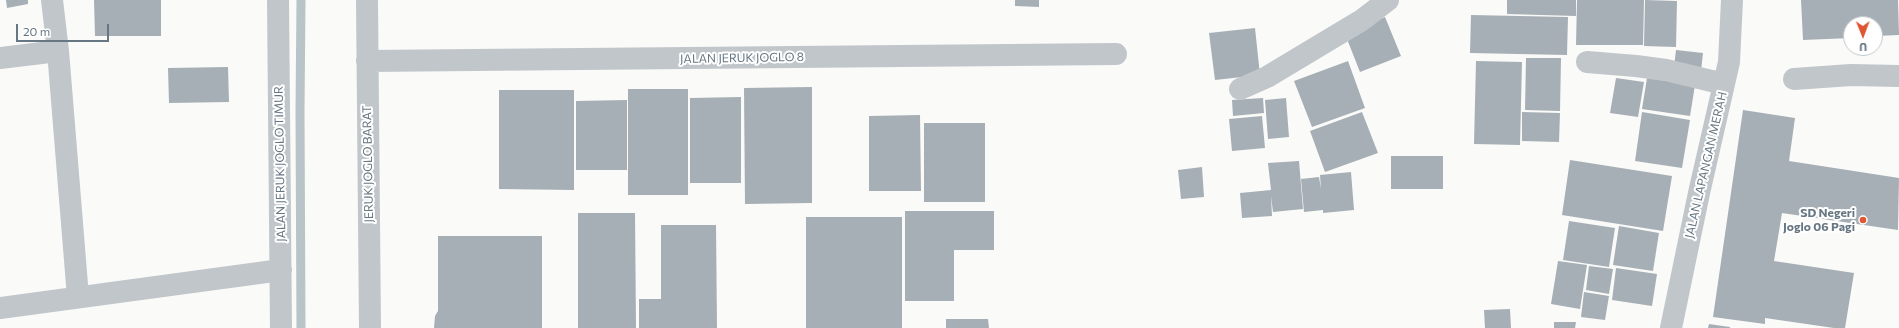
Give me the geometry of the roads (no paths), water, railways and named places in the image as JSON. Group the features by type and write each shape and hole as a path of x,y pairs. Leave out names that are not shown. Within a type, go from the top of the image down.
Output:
{"street":[{"path":"52,0 58,51 78,297"},
{"name":"JALAN JERUK JOGLO TIMUR","path":"278,0 281,328"},
{"name":"JERUK JOGLO BARAT","path":"367,0 370,328"},
{"path":"1240,89 1267,77 1362,20 1388,0"},
{"name":"JALAN LAPANGAN MERAH","path":"1671,328 1729,62 1732,0"},
{"path":"0,58 58,51"},
{"name":"JALAN JERUK JOGLO 8","path":"367,61 1116,54"},
{"path":"1587,62 1658,69 1724,84"},
{"path":"1794,78 1899,76"},
{"path":"0,308 281,270"}],"waterway":[{"path":"301,0 301,328"}],"place":[{"name":"SD Negeri Joglo 06 Pagi","path":"1863,220"}]}
